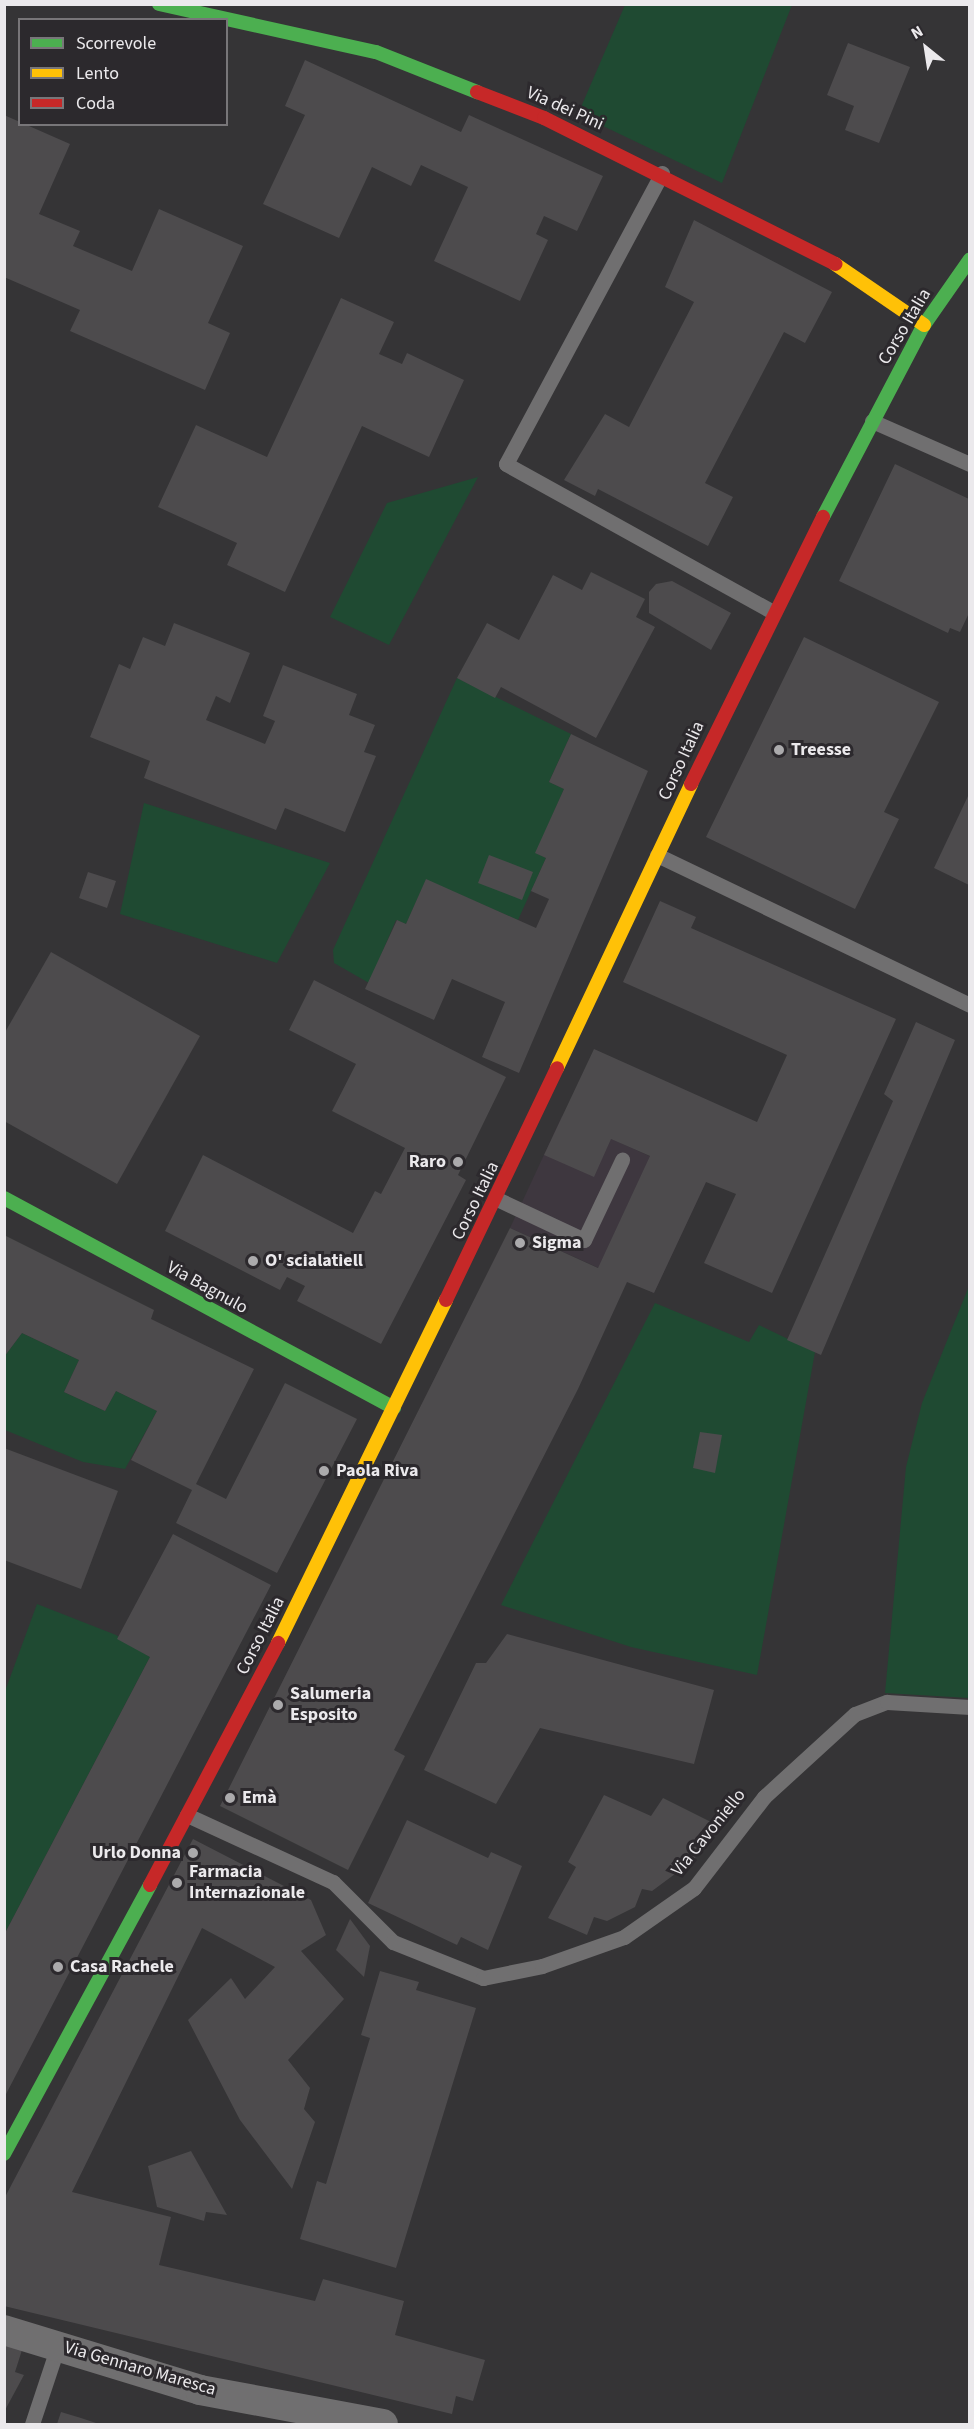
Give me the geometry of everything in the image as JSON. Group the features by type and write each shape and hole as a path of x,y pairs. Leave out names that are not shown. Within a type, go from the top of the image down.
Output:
{"main road":[{"name":"Via dei Pini","path":"159,4 222,18"},
{"name":"Via dei Pini","path":"228,19 376,52 544,118 662,172 844,269 924,325"},
{"name":"Corso Italia","path":"4,2154 187,1815 394,1408 497,1199 773,612 924,325 969,259"},
{"name":"Via Bagnulo","path":"4,1198 394,1408"}],"street":[{"name":"Via Gennaro Maresca","path":"4,2330 200,2390 383,2424"}],"lane":[{"path":"662,172 506,464 773,612"},
{"path":"872,421 969,464"},
{"path":"657,855 969,1005"},
{"path":"497,1199 584,1240 622,1160"},
{"name":"Via Cavoniello","path":"187,1815 333,1882 393,1942 483,1978 542,1966 624,1937 694,1888 764,1797 855,1714 887,1702 969,1707"},
{"path":"32,2424 58,2346"}],"shaded area":[{"path":"562,1116 706,1182 654,1293 510,1228"}],"green space":[{"path":"625,5 792,5 722,183 578,114"},
{"path":"478,477 389,645 330,617 387,503"},
{"path":"457,678 571,734 549,782 564,789 536,853 546,858 518,920 426,880 406,924 396,920 369,983 334,963 333,950"},
{"path":"144,803 330,863 277,963 120,914"},
{"path":"969,1286 969,1698 885,1693 906,1467 922,1403"},
{"path":"655,1303 749,1342 759,1325 815,1352 757,1675 631,1647 501,1605"},
{"path":"22,1333 79,1360 64,1392 105,1411 116,1391 157,1411 125,1469 83,1462 5,1430 4,1357"},
{"path":"37,1604 116,1635 150,1657 4,1935 4,1694"}],"building":[{"path":"848,43 910,67 879,143 845,130 854,106 827,95"},
{"path":"305,60 461,132 469,115 603,176 577,231 544,216 536,234 548,240 520,301 434,261 468,187 421,165 411,186 372,167 339,238 263,204 305,115 285,106"},
{"path":"4,115 18,121 18,126 29,126 70,144 39,214 80,231 73,246 132,271 159,209 243,246 208,323 230,333 205,390 70,331 80,310 4,277"},
{"path":"694,220 832,292 805,343 784,332 705,483 733,497 708,546 598,489 595,496 564,480 605,414 629,427 694,302 665,287"},
{"path":"341,298 394,322 379,354 402,364 407,353 464,380 429,457 362,426 285,592 227,565 237,543 158,507 196,425 267,457"},
{"path":"895,464 969,499 969,613 960,632 950,628 948,633 839,581"},
{"path":"591,572 645,599 636,617 655,627 596,738 501,687 495,698 457,678 487,623 519,640 553,575 582,590"},
{"path":"672,581 731,613 711,650 649,613 649,592 656,584"},
{"path":"174,623 250,653 230,703 216,696 206,720 265,744 275,721 263,716 283,665 357,694 349,715 375,725 364,752 376,756 345,832 285,808 276,830 144,778 150,761 90,737 119,664 130,669 143,637 165,646"},
{"path":"804,637 939,702 884,812 899,819 855,909 706,837"},
{"path":"571,734 648,771 519,1073 482,1057 505,1002 452,979 434,1020 365,989 397,920 406,924 426,879 536,928 549,899 531,891 546,858 535,853 564,789 549,782"},
{"path":"969,794 969,885 934,868"},
{"path":"489,855 533,872 522,900 478,883"},
{"path":"88,872 116,881 107,908 79,898"},
{"path":"660,901 696,917 691,928 896,1019 772,1293 704,1263 736,1194 706,1182 654,1293 627,1282 578,1389 394,1750 405,1756 348,1870 220,1806 510,1228 598,1268 650,1156 611,1139 594,1177 544,1155 594,1049 757,1122 787,1055 623,982"},
{"path":"51,952 200,1036 117,1184 4,1121 4,1034"},
{"path":"314,980 506,1077 458,1175 466,1180 381,1344 297,1301 305,1286 287,1277 280,1290 165,1231 203,1155 353,1233 375,1191 381,1194 405,1148 332,1111 356,1064 289,1030"},
{"path":"916,1022 955,1040 821,1355 787,1340 893,1101 884,1094"},
{"path":"4,1235 154,1310 151,1319 254,1369 196,1484 226,1499 285,1383 357,1419 277,1573 176,1523 192,1490 131,1460 157,1411 116,1391 105,1411 64,1392 79,1360 22,1333 4,1357"},
{"path":"700,1432 722,1435 715,1473 693,1468"},
{"path":"4,1448 118,1491 81,1589 4,1560"},
{"path":"173,1534 271,1585 4,2098 4,1935 150,1657 117,1639"},
{"path":"507,1634 714,1690 694,1764 540,1728 496,1804 424,1770 476,1663 486,1663"},
{"path":"604,1795 651,1816 663,1798 713,1823 694,1860 652,1891 642,1889 635,1907 607,1921 594,1917 587,1935 548,1918 576,1867 568,1862"},
{"path":"407,1820 488,1858 491,1852 522,1866 488,1950 461,1937 457,1945 368,1903"},
{"path":"193,1839 311,1900 326,1935 301,1951 344,1999 288,2060 310,2088 304,2109 315,2122 292,2189 240,2120 188,2020 231,1978 245,1999 275,1967 202,1928 72,2192 171,2217 159,2265 315,2301 323,2279 404,2301 395,2335 485,2360 473,2401 456,2396 452,2414 4,2306 4,2199"},
{"path":"350,1919 370,1946 364,1977 336,1950"},
{"path":"380,1971 419,1982 416,1990 476,2008 396,2268 300,2239 317,2181 326,2184 370,2038 361,2035"},
{"path":"191,2151 227,2215 206,2212 204,2221 157,2207 148,2166"},
{"path":"4,2345 22,2350 15,2372 24,2375 4,2412"},
{"path":"61,2412 81,2418 99,2424 57,2424"}],"traffic: fast":[{"path":"159,4 222,18"},
{"path":"228,19 376,52 477,92"},
{"path":"823,517 924,325 970,259"},
{"path":"4,1198 394,1408"},
{"path":"4,2154 150,1885"}],"traffic: slow":[{"path":"835,264 924,325"},
{"path":"557,1068 691,784"},
{"path":"278,1643 446,1300"}],"traffic: jam":[{"path":"477,92 544,118 835,264"},
{"path":"691,784 823,517"},
{"path":"446,1300 557,1068"},
{"path":"150,1885 278,1643"}],"place":[{"name":"Treesse","path":"779,750"},
{"name":"Raro","path":"458,1162"},
{"name":"Sigma","path":"520,1243"},
{"name":"O' scialatiell","path":"253,1261"},
{"name":"Paola Riva","path":"324,1471"},
{"name":"Salumeria Esposito","path":"278,1705"},
{"name":"Emà","path":"230,1798"},
{"name":"Urlo Donna","path":"193,1853"},
{"name":"Farmacia Internazionale","path":"177,1883"},
{"name":"Casa Rachele","path":"58,1967"}]}
